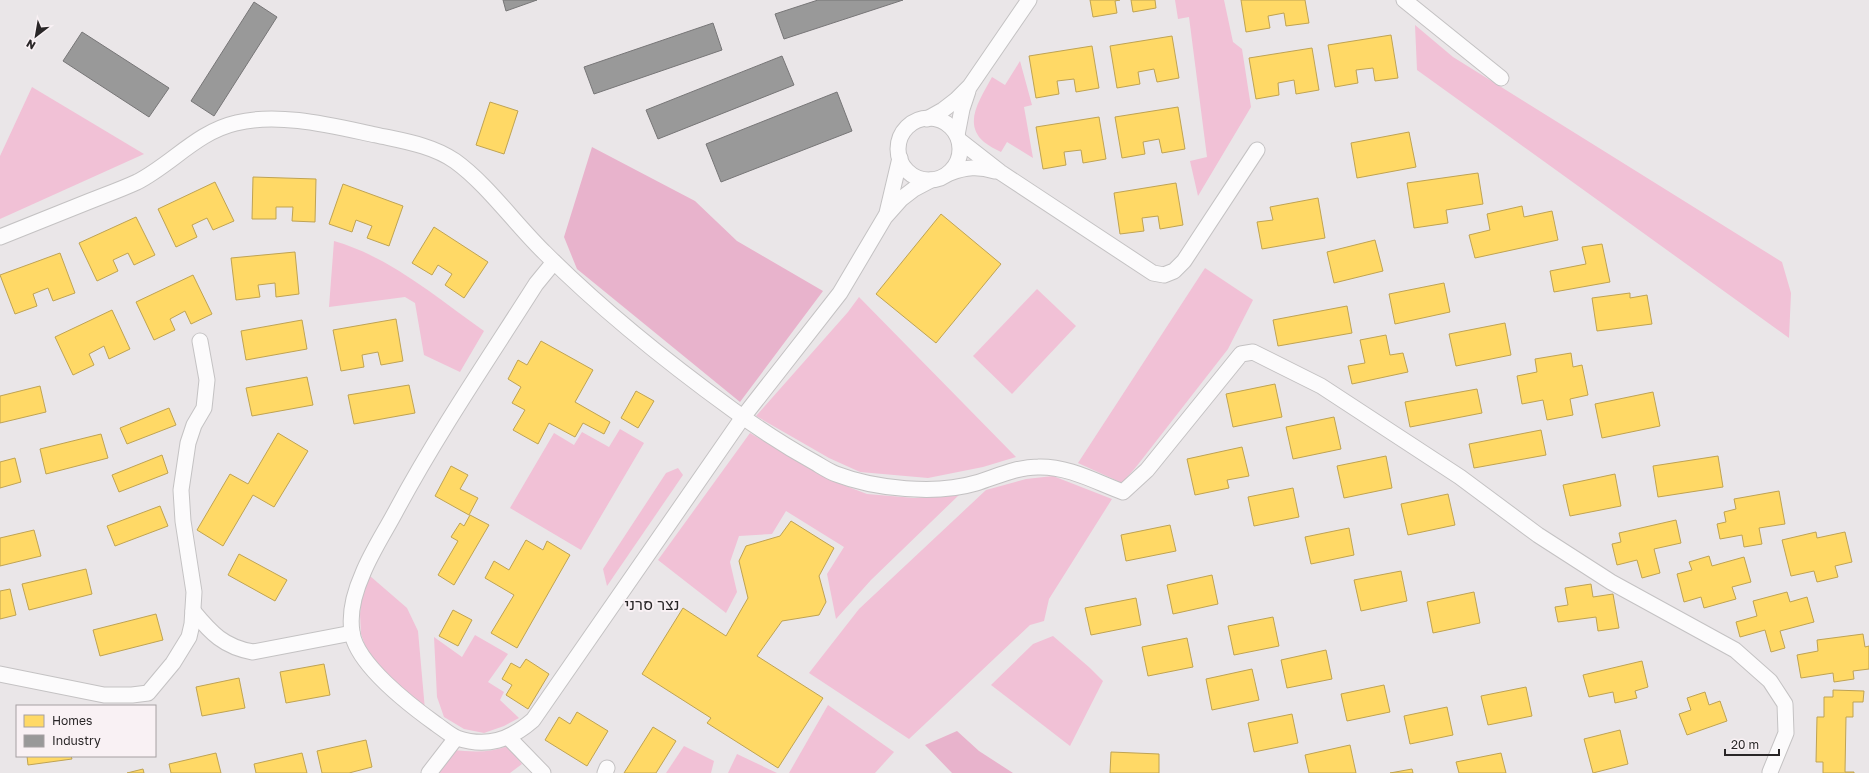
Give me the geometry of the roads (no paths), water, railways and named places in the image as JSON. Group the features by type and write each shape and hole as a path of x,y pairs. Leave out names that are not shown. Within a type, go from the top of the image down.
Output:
{"street":[{"path":"931,180 921,179 912,175 904,168 898,148 900,138 905,129 913,123 927,119 943,110 970,86 1029,0"},
{"path":"1404,0 1501,78"},
{"path":"950,173 956,165 960,155 958,138 962,109 970,86"},
{"path":"0,237 136,182 162,168 196,140 230,124 250,119 273,119 336,126 408,142 436,151 454,161 467,171 554,262 672,365 779,443 836,474 870,484 904,488 943,489 973,484 1010,472 1037,467 1063,468 1123,492 1147,470 1241,354 1254,352 1321,386 1460,477 1538,535 1611,582 1735,650 1770,681 1785,704 1786,733 1770,772"},
{"path":"927,119 943,121 951,127 958,138 1000,172 1153,273 1164,275 1174,272 1193,250 1257,150"},
{"path":"885,217 900,158"},
{"path":"554,262 536,284 417,472 363,572 354,597 352,633 361,653 374,670 413,708 456,738 484,743 508,737 519,732 533,720 743,417 840,293 885,217 901,199 914,188 931,180 941,178 950,173 966,168 982,167 1000,172"},
{"path":"0,674 104,695 132,696 148,693 173,663 189,637 194,592 183,521 181,490 188,443 194,425 204,408 207,380 200,341"},
{"path":"193,611 210,632 224,642 239,649 253,652 352,633"},
{"path":"508,737 543,773"},
{"path":"429,773 456,738"}],"district":[{"name":"נצר סרני","path":"652,604"}]}
